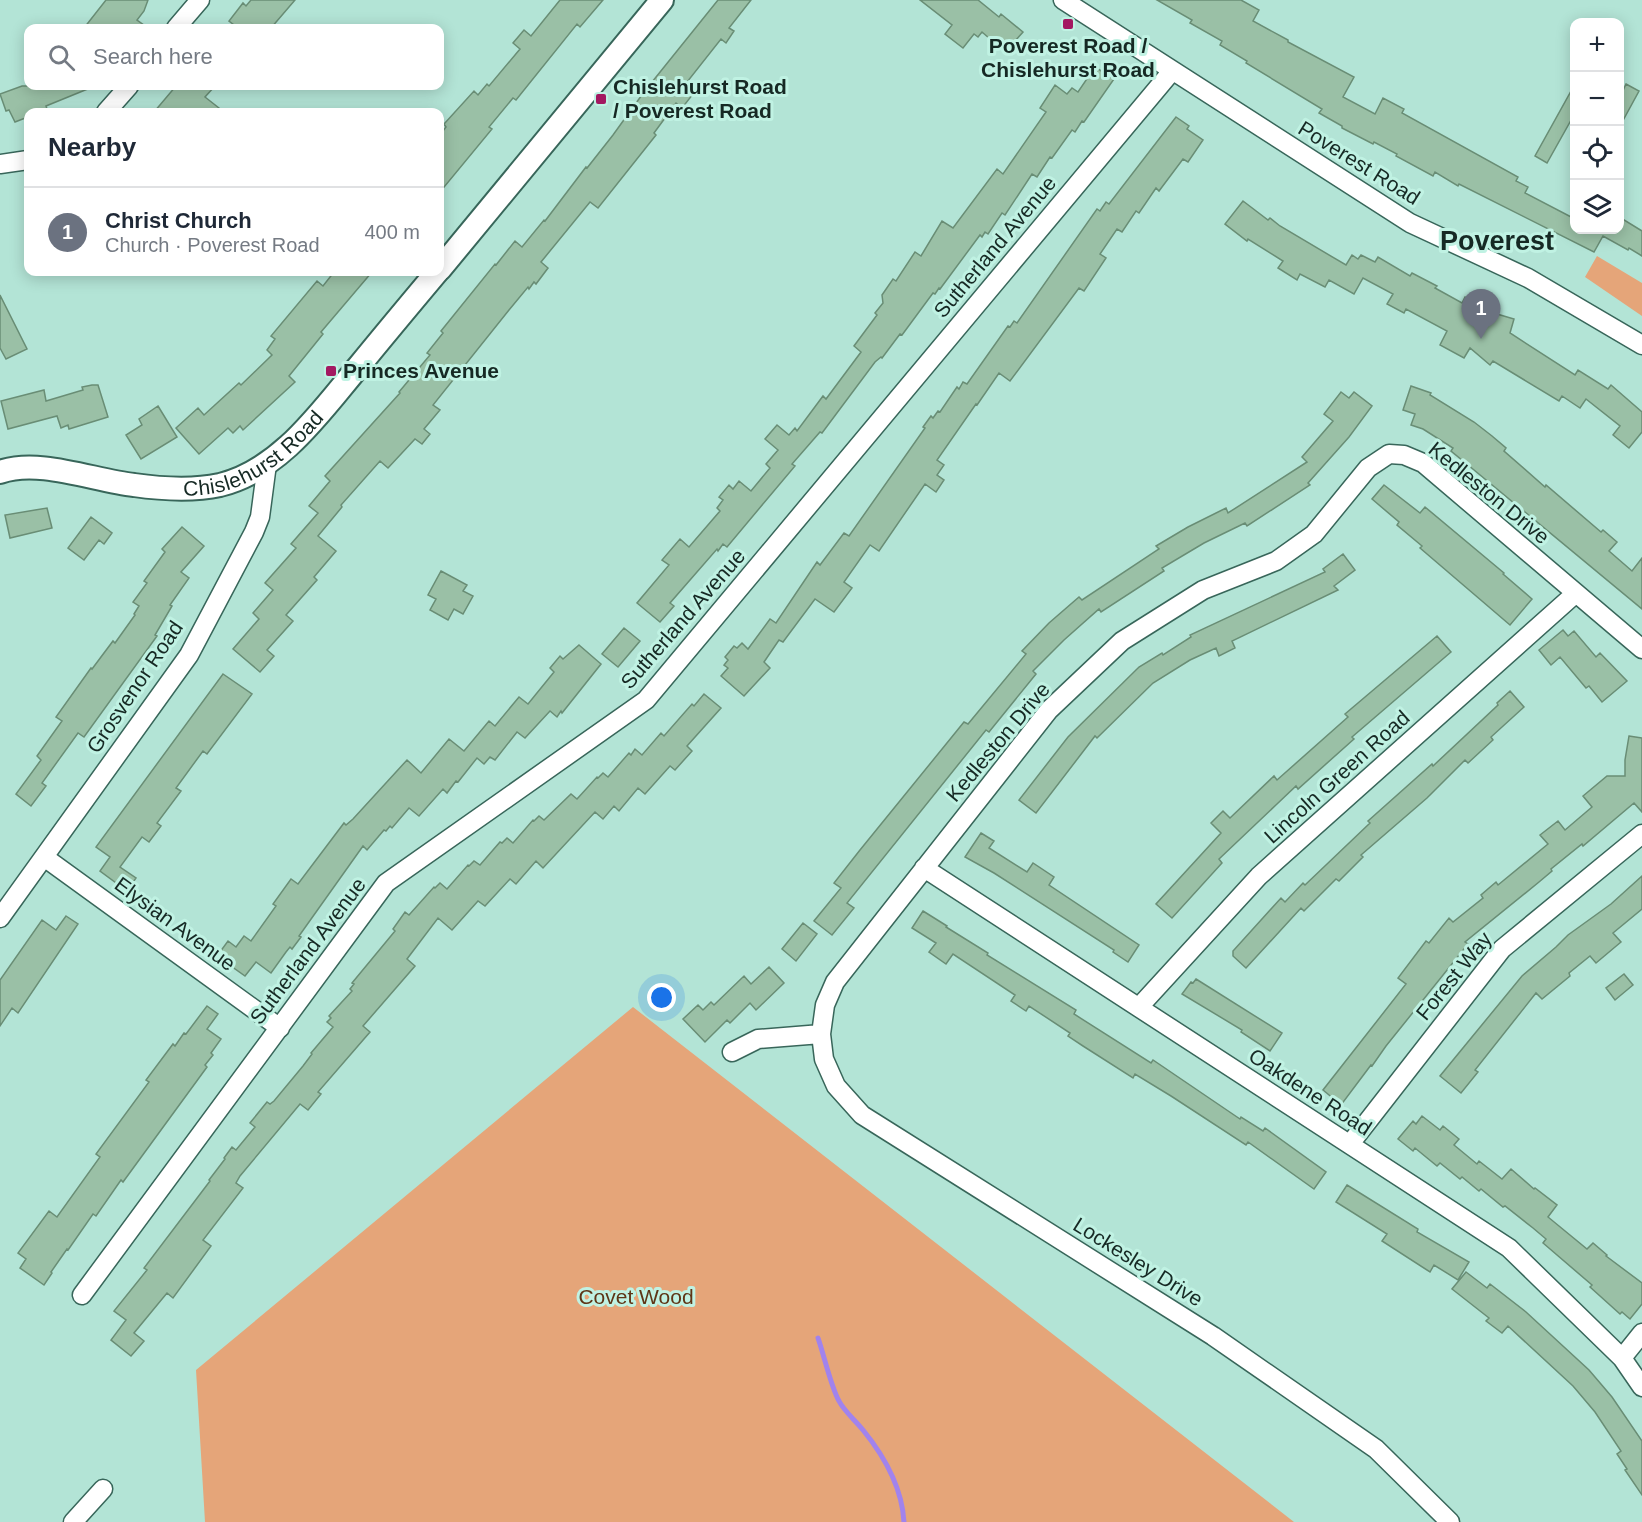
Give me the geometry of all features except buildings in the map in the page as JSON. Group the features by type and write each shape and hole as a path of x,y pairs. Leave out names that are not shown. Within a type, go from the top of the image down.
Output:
{"main road":[{"name":"Chislehurst Road","path":"444,263 662,0"},
{"name":"Chislehurst Road","path":"1,468 58,470 133,485 184,489 220,484 243,476 267,464 318,415 433,276"}],"street":[{"path":"179,24 200,0"},
{"name":"Poverest Road","path":"1062,0 1410,223 1528,278 1642,345"},
{"name":"Sutherland Avenue","path":"82,1295 386,883 646,700 1172,70"},
{"path":"110,108 125,90"},
{"path":"0,164 24,161"},
{"name":"Kedleston Drive","path":"821,1034 825,1005 835,982 1049,710 1122,641 1203,590 1276,561 1314,534 1368,468 1389,454 1404,455 1423,464 1642,649"},
{"name":"Grosvenor Road","path":"0,918 189,655 254,532 260,517 267,464"},
{"name":"Lincoln Green Road","path":"1139,1007 1259,876 1576,593"},
{"name":"Forest Way","path":"1350,1144 1502,949 1642,834"},
{"name":"Elysian Avenue","path":"44,856 280,1028"},
{"name":"Oakdene Road","path":"924,868 1509,1248 1622,1358 1642,1387"},
{"path":"732,1052 758,1039 821,1034"},
{"name":"Lockesley Drive","path":"821,1034 824,1059 836,1086 862,1115 1223,1343 1376,1449 1450,1522"},
{"path":"1622,1358 1642,1333"},
{"path":"72,1522 103,1489"}],"green space":[{"path":"1597,256 1642,283 1642,316 1585,277"},
{"name":"Covet Wood","path":"633,1007 1294,1522 205,1522 196,1370"}],"waterway":[{"path":"818,1338 839,1401 871,1440 891,1473 900,1497 904,1522"}],"place":[{"name":"Poverest Road / Chislehurst Road","path":"1068,24"},
{"name":"Chislehurst Road / Poverest Road","path":"601,99"},
{"name":"Christ Church","path":"1481,339"},
{"name":"Princes Avenue","path":"331,371"}],"district":[{"name":"Poverest","path":"1497,241"}]}
